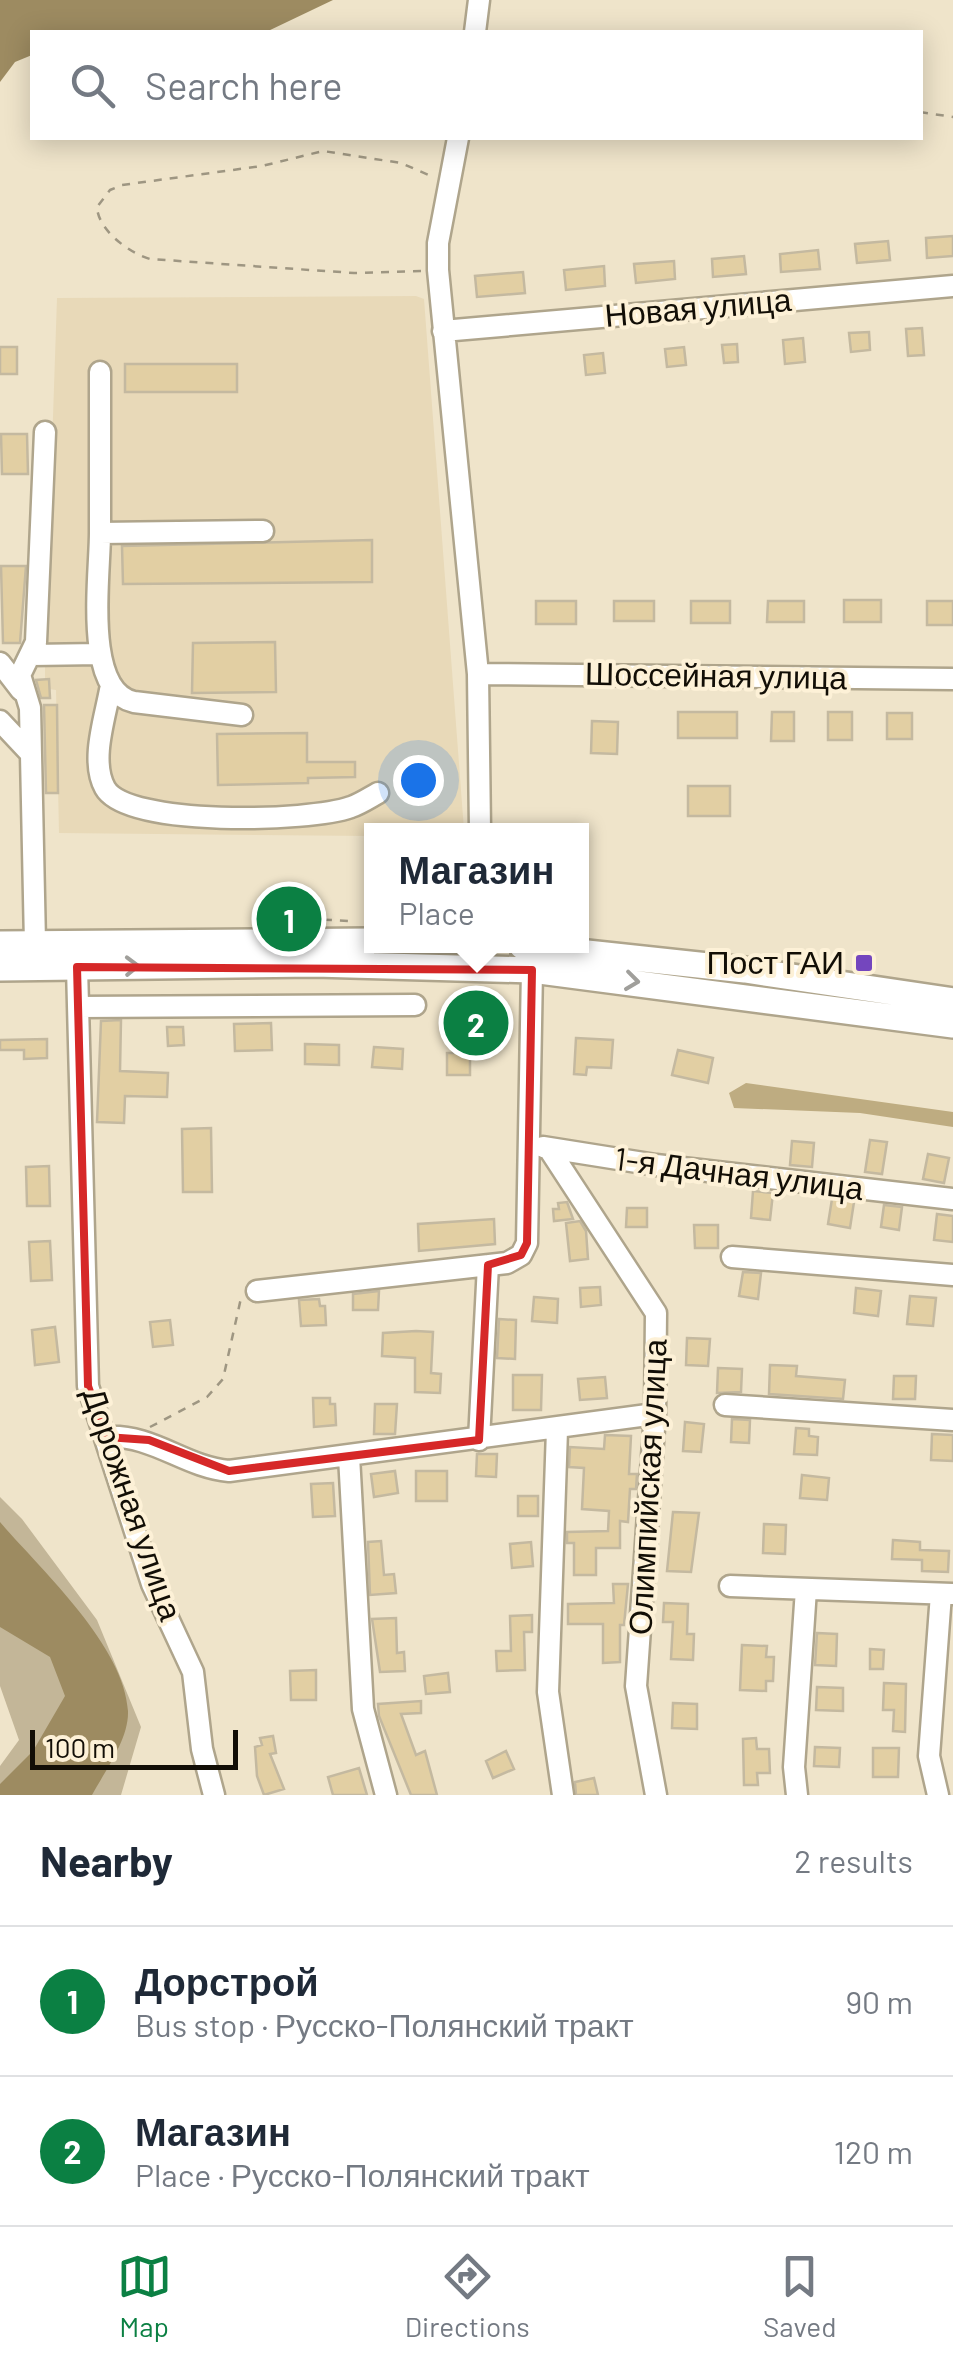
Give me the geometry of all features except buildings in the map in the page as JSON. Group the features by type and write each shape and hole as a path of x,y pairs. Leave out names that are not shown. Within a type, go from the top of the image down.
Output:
{"main road":[{"path":"0,944 364,941"},
{"path":"527,958 953,1025"},
{"path":"0,968 527,958 745,970 953,1001"}],"street":[{"path":"476,30 479,0"},
{"path":"458,140 438,270 478,674 480,823"},
{"name":"Новая улица","path":"443,331 953,286"},
{"path":"100,372 100,654 110,690 99,768 111,796 130,808 187,815 284,816 352,807 378,793"},
{"path":"21,690 20,675 36,642 44,432"},
{"path":"100,534 263,532"},
{"path":"31,654 100,654"},
{"path":"0,663 30,708 35,943"},
{"name":"Шоссейная улица","path":"478,674 953,679"},
{"path":"110,690 119,698 134,702 242,714"},
{"path":"0,721 31,754"},
{"path":"257,1291 488,1265 521,1255 527,1243 527,958"},
{"name":"Дорожная улица","path":"77,967 88,1386 152,1584 193,1672 202,1748 214,1795"},
{"path":"78,1007 415,1004"},
{"name":"1-я Дачная улица","path":"526,1144 656,1166 953,1199"},
{"name":"Олимпийская улица","path":"548,1148 656,1312 656,1414 636,1686 656,1795"},
{"path":"732,1256 953,1275"},
{"path":"478,1440 488,1265"},
{"path":"725,1406 953,1420"},
{"path":"106,1437 149,1440 193,1463 229,1471 656,1414"},
{"path":"557,1430 548,1692 563,1795"},
{"path":"349,1456 363,1709 386,1795"},
{"path":"730,1586 947,1594 929,1756 938,1795"},
{"path":"797,1795 794,1768 806,1589"}],"path":[{"path":"923,112 953,116"},
{"path":"438,270 354,273 138,256 102,225 97,207 110,190 122,185 262,166 323,151 427,172 447,193"},
{"path":"276,916 350,921"},
{"path":"131,1437 206,1396 223,1379 237,1303 257,1291"}],"highlighted area":[{"path":"77,967 532,970 527,1243 521,1255 488,1265 479,1440 229,1471 149,1440 106,1437 88,1386"}],"shaded area":[{"path":"0,0 333,0 270,30 30,30 30,56 15,62 0,82"},
{"path":"57,298 424,299 463,823 364,823 364,836 59,833 56,690 49,689 45,679"},
{"path":"746,1083 953,1112 953,1127 860,1113 734,1108 729,1093"},
{"path":"0,1497 22,1519 97,1620 141,1727 121,1795 0,1795 0,1766 19,1740 0,1686"},
{"path":"0,1522 97,1635 123,1686 128,1711 125,1733 92,1795 0,1795 0,1784 33,1751 65,1696 50,1657 0,1627"}],"place":[{"name":"Дорстрой","path":"289,919"},
{"name":"Пост ГАИ","path":"864,963"},
{"name":"Магазин","path":"476,1023"}]}
